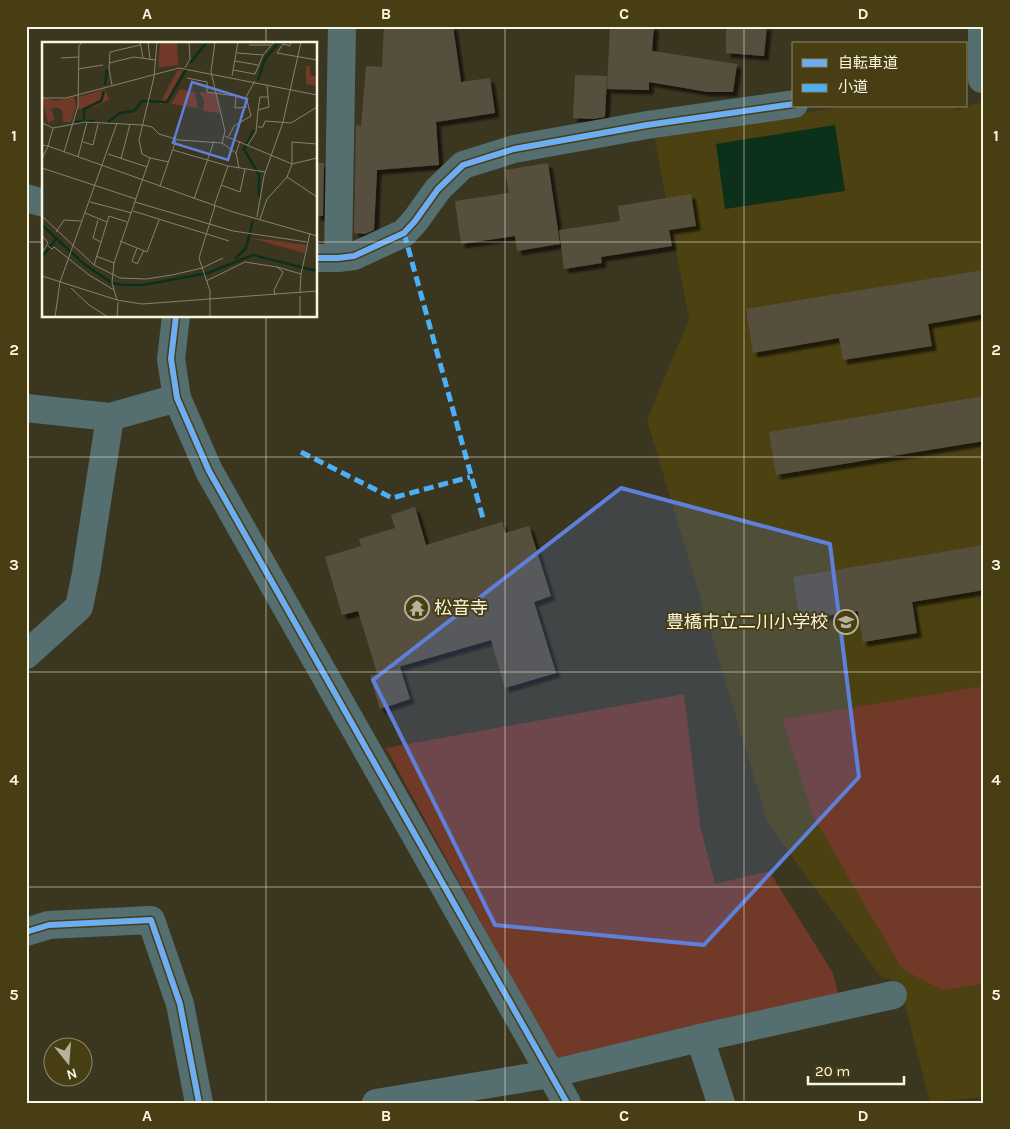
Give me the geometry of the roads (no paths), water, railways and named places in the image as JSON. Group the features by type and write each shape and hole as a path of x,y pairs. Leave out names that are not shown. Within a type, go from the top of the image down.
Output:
{"street":[{"path":"342,26 327,258 354,256 404,233 438,189 463,165 514,148 647,125 792,104"},
{"path":"977,80 982,26"},
{"path":"26,198 42,203"},
{"path":"176,318 171,359 177,398 209,472 567,1103"},
{"path":"26,408 110,417 177,398"},
{"path":"26,655 79,607 110,417"},
{"path":"26,932 49,925 151,920 180,1004 199,1103"},
{"path":"376,1103 550,1074 893,995"},
{"path":"700,1038 721,1103"}],"place":[{"name":"松音寺","path":"417,608"},
{"name":"豊橋市立二川小学校","path":"846,622"}]}
